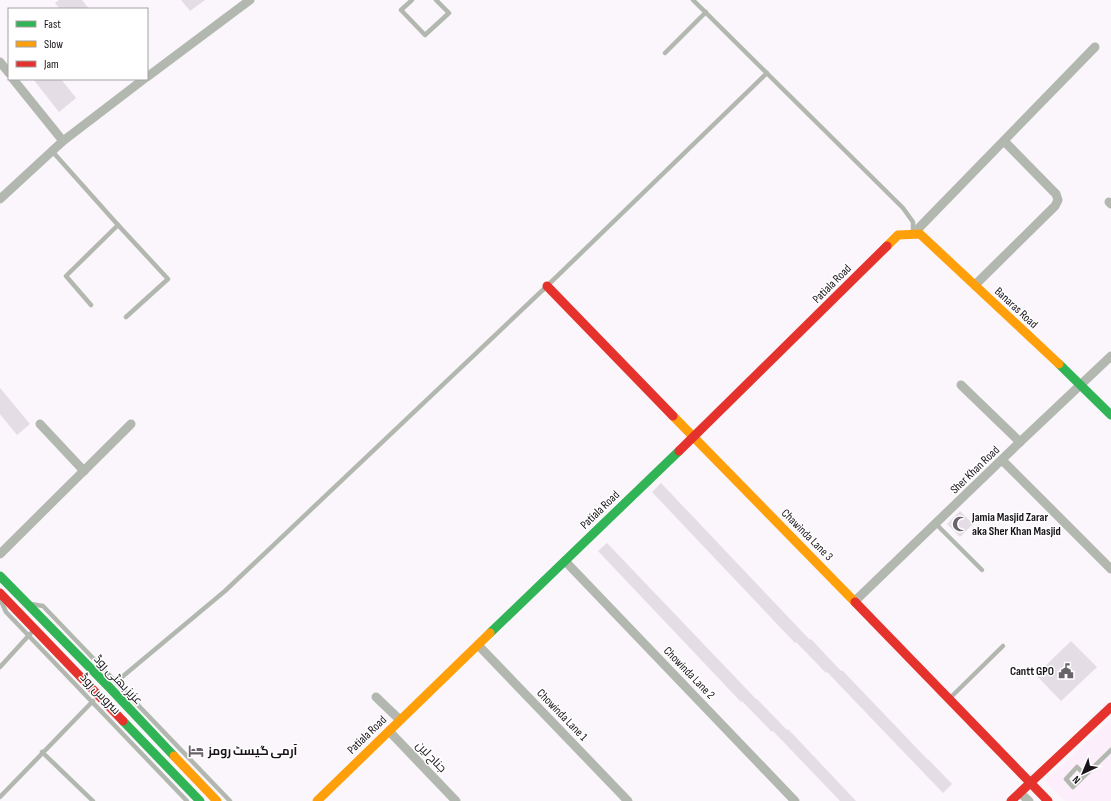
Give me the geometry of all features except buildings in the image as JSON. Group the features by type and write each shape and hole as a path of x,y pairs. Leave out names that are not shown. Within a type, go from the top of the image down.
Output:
{"street":[{"path":"148,76 249,0"},
{"path":"913,234 1095,47"},
{"path":"0,62 8,72"},
{"path":"15,80 63,141"},
{"path":"0,199 63,141 143,80"},
{"path":"975,285 1056,206 1058,200 1056,194 1004,141"},
{"name":"Patiala Road","path":"317,801 693,437 898,235 913,234"},
{"name":"Banaras Road","path":"913,234 920,234 1111,415"},
{"name":"Chawinda Lane 3","path":"547,286 1048,801"},
{"name":"Sher Khan Road","path":"855,601 1111,356"},
{"path":"961,385 1020,442"},
{"path":"40,424 84,471"},
{"path":"0,554 131,424"},
{"path":"1002,460 1111,569"},
{"name":"Chowinda Lane 2","path":"565,561 795,801"},
{"name":"عزیز بھٹی روڈ","path":"0,576 217,801"},
{"name":"عزیز بھٹی روڈ","path":"0,593 32,632 200,801"},
{"name":"Chowinda Lane 1","path":"478,645 628,801"},
{"path":"376,697 400,720"},
{"path":"1011,801 1111,707"},
{"name":"جناح لین","path":"389,731 456,801"},
{"path":"1020,792 1029,801"}],"lane":[{"path":"412,0 402,10 425,35 449,13 436,0"},
{"path":"693,0 903,208 913,222 913,234"},
{"path":"665,53 706,12"},
{"path":"116,682 224,591 547,286 767,73"},
{"path":"52,151 168,279 126,317"},
{"path":"90,305 66,276 118,225"},
{"path":"936,524 982,570"},
{"name":"سروس روڈ","path":"0,599 6,612 32,632 93,701 187,801"},
{"path":"28,604 43,606 230,801"},
{"path":"0,667 32,632"},
{"path":"949,698 1004,646"},
{"path":"0,797 93,701"},
{"path":"1085,775 1111,750"},
{"path":"42,752 93,801"}],"shaded area":[{"path":"1111,720 1111,801 1065,801 1045,781"}],"traffic: fast":[{"path":"1059,364 1111,415"},
{"path":"490,633 679,451"},
{"path":"0,576 109,687 174,756"},
{"path":"123,721 200,801"}],"traffic: slow":[{"path":"887,246 898,235 920,234 1059,364"},
{"path":"673,416 855,602"},
{"path":"317,801 490,633"},
{"path":"174,756 217,801"}],"traffic: jam":[{"path":"679,451 887,246"},
{"path":"547,286 673,416"},
{"path":"0,593 123,721"},
{"path":"855,602 1048,801"},
{"path":"1011,801 1111,707"}],"place":[{"name":"Jamia Masjid Zarar aka Sher Khan Masjid","path":"960,524"},
{"name":"Cantt GPO","path":"1066,671"},
{"name":"آرمی گیسٹ رومز","path":"196,751"}]}
